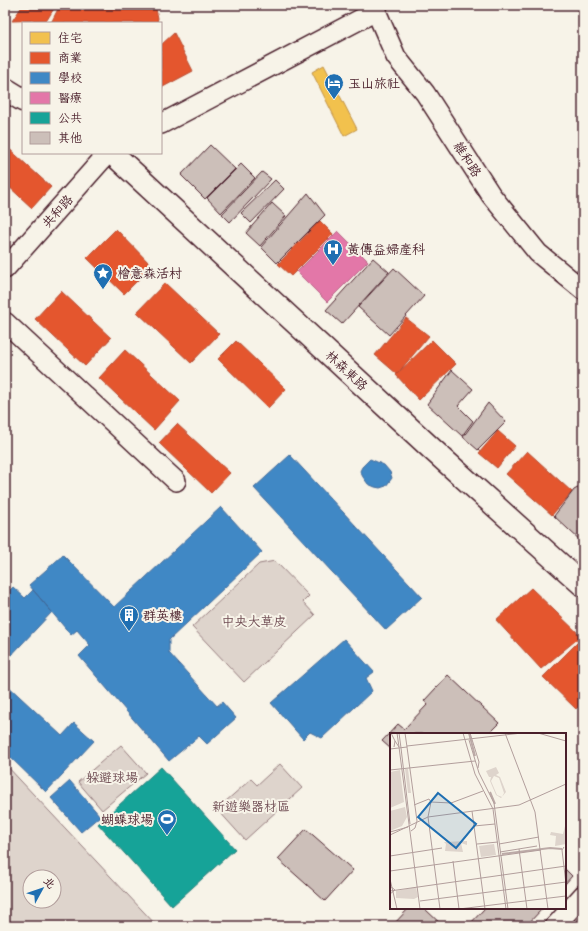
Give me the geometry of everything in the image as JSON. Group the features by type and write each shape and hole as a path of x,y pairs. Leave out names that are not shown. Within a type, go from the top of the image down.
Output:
{"main road":[{"path":"5,90 22,99"},
{"name":"林森東路","path":"113,154 432,450 583,585"}],"street":[{"path":"162,123 377,8"},
{"name":"維和路","path":"377,8 396,57 425,93 491,194 538,253 583,290"},
{"name":"共和路","path":"5,268 107,154"},
{"path":"5,322 176,481"},
{"path":"555,926 583,895"}],"green space":[{"name":"中央大草皮","path":"275,561 309,596 303,602 315,615 244,682 192,627 259,564"},
{"name":"躲避球場","path":"121,745 146,773 102,810 78,782"},
{"path":"5,764 157,926 5,926"},
{"name":"新遊樂器材區","path":"280,764 302,788 245,840 217,809 251,779 257,785"}],"building: 住宅":[{"name":"玉山旅社","path":"324,65 357,129 344,136 312,72"}],"building: 商業":[{"path":"23,5 56,5 47,20 12,21"},
{"path":"60,5 155,5 158,18 157,22 52,22"},
{"path":"174,33 193,71 162,87 162,44"},
{"path":"5,145 51,187 32,208 5,183"},
{"path":"320,221 333,234 291,276 278,264"},
{"path":"116,229 152,266 124,294 87,258"},
{"path":"165,283 219,334 191,363 137,312"},
{"path":"61,291 111,338 85,366 35,319"},
{"path":"406,318 429,336 397,374 375,355"},
{"path":"432,340 456,364 419,400 396,375"},
{"path":"236,341 286,389 268,408 218,359"},
{"path":"125,350 180,401 154,430 99,378"},
{"path":"177,424 230,473 211,493 159,443"},
{"path":"498,431 515,446 497,468 479,453"},
{"path":"527,451 572,492 552,515 506,474"},
{"path":"531,588 581,636 541,669 496,620"},
{"path":"583,637 583,702 576,709 543,677"}],"building: 學校":[{"path":"290,455 422,597 386,630 254,488"},
{"path":"370,459 384,465 390,472 392,478 386,486 380,488 375,487 368,484 363,477 360,471"},
{"name":"群英樓","path":"221,507 262,552 169,640 169,653 217,706 222,702 236,718 207,744 199,736 169,761 79,656 90,645 77,630 71,635 29,585 63,555 114,607"},
{"path":"13,587 25,598 33,590 52,612 5,662 5,595"},
{"path":"344,639 374,672 366,678 372,691 322,738 310,732 303,739 271,703"},
{"path":"5,683 62,736 74,723 94,741 46,792 5,752"},
{"path":"70,781 100,816 81,832 51,798"}],"building: 醫療":[{"name":"黃傳益婦產科","path":"338,231 368,261 327,302 297,272"}],"building: 公共":[{"name":"蝴蝶球場","path":"161,767 235,849 172,906 98,824"}],"building: 其他":[{"path":"210,145 235,169 205,199 181,175"},
{"path":"241,164 255,178 221,213 207,198"},
{"path":"262,172 271,179 230,222 222,214"},
{"path":"275,180 284,189 251,223 241,213"},
{"path":"308,193 325,215 277,263 261,247"},
{"path":"272,203 286,216 260,246 246,233"},
{"path":"373,258 389,272 342,324 326,310"},
{"path":"394,268 424,296 389,335 358,307"},
{"path":"452,370 473,389 458,406 473,421 462,436 427,404"},
{"path":"488,403 506,422 478,450 463,437"},
{"path":"583,485 583,543 554,516 574,490"},
{"path":"448,675 499,723 489,733 390,733 390,748 382,741 398,724 404,729 428,704 424,701"},
{"path":"306,829 353,870 325,901 278,859"},
{"path":"566,870 572,876 566,883"},
{"path":"408,909 425,909 443,926 392,926"},
{"path":"484,909 542,909 526,926 468,926"}],"place":[{"name":"玉山旅社","path":"334,100"},
{"name":"黃傳益婦產科","path":"333,266"},
{"name":"檜意森活村","path":"103,290"},
{"name":"群英樓","path":"129,632"},
{"name":"蝴蝶球場","path":"167,836"}]}
